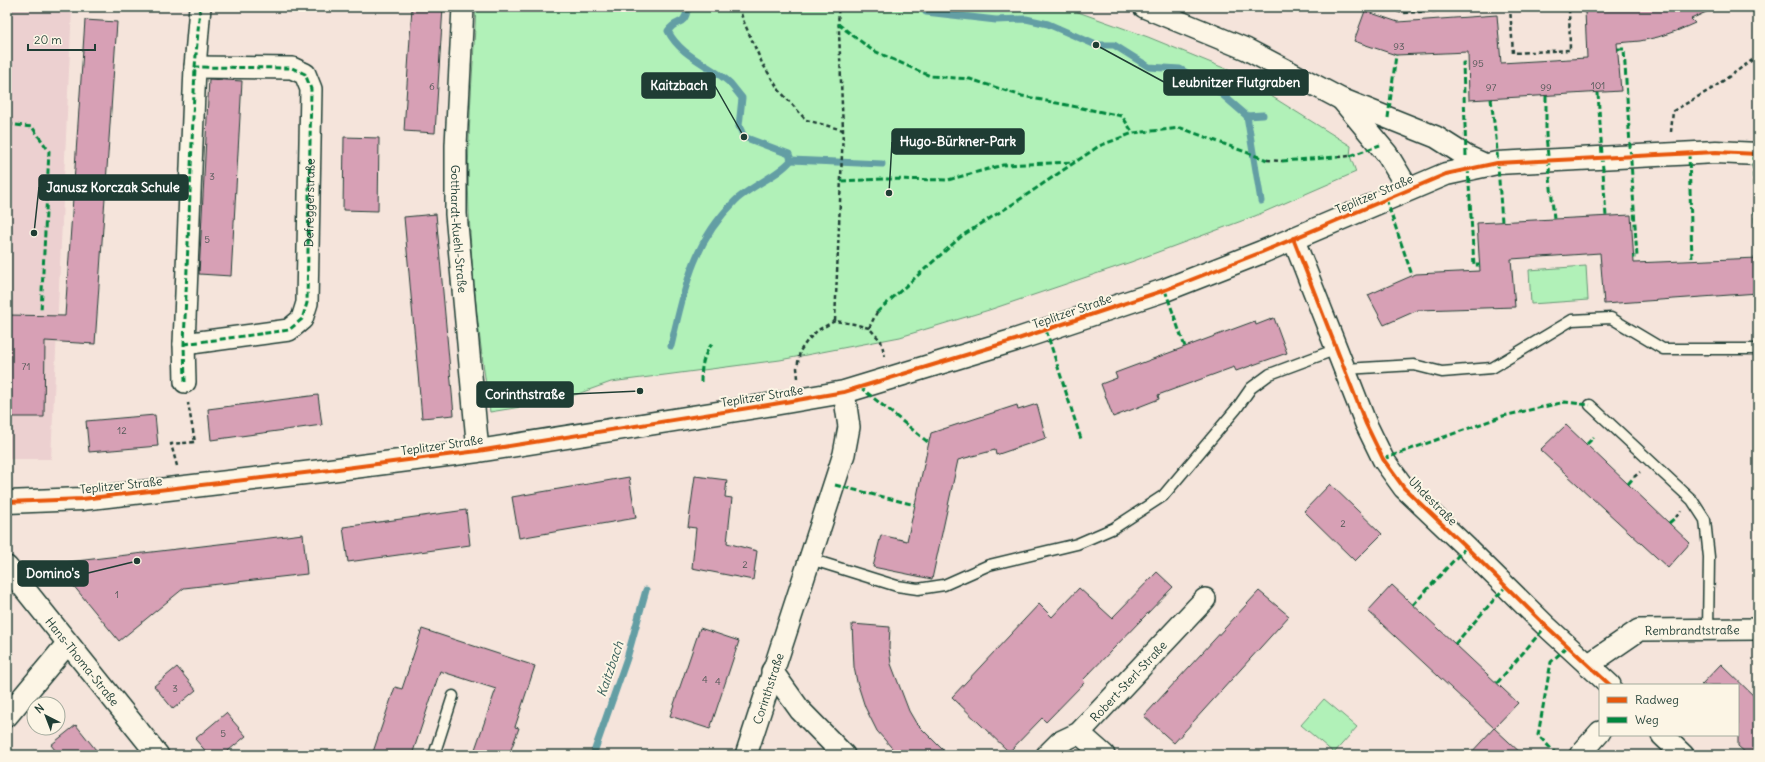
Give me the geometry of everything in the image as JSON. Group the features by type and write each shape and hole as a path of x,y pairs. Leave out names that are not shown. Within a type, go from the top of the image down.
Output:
{"main road":[{"name":"Teplitzer Straße","path":"7,502 82,499 181,489 478,451 844,392 1015,340 1165,290 1446,174 1486,165 1716,152 1758,154"}],"street":[{"path":"185,382 184,344 195,67 200,7"},
{"name":"Gotthardt-Kuehl-Straße","path":"463,7 456,145 456,214 478,451"},
{"path":"1144,7 1246,49 1341,99 1436,137 1466,156 1486,165"},
{"name":"Defreggerstraße","path":"184,344 289,330 302,319 307,303 311,89 305,74 292,68 195,67"},
{"path":"1341,99 1387,154 1408,189"},
{"name":"Uhdestraße","path":"1293,238 1366,424 1383,459 1404,488 1609,684"},
{"name":"Corinthstraße","path":"746,755 772,671 835,485 849,427 844,392"},
{"name":"Hans-Thoma-Straße","path":"7,567 67,644 158,755"},
{"name":"Robert-Sterl-Straße","path":"1047,755 1060,742 1079,733 1204,599"},
{"name":"Rembrandtstraße","path":"1588,665 1639,630 1708,631 1758,629"},
{"path":"7,716 67,644"},
{"path":"772,671 800,710 844,755"},
{"path":"1079,733 1104,755"},
{"path":"1580,755 1599,733"},
{"path":"1663,736 1683,755"}],"lane":[{"path":"1345,369 1414,365 1442,372 1492,368 1572,320 1611,318 1663,349 1758,349"},
{"path":"810,559 896,586 918,589 944,585 989,565 1078,544 1114,528 1163,496 1238,408 1252,388 1270,374 1337,349"},
{"path":"1590,405 1692,500 1705,520 1709,557 1708,631"},
{"path":"434,755 453,696"}],"path":[{"path":"739,7 743,20 762,62 779,90 806,120 843,130"},
{"path":"834,321 843,130 838,7"},
{"path":"1384,7 1403,13 1502,7"},
{"path":"1510,7 1513,53 1570,50 1569,7"},
{"path":"1670,154 1673,111 1713,88 1758,56"},
{"path":"1338,157 1350,156"},
{"path":"1267,160 1282,161"},
{"path":"869,328 876,312"},
{"path":"803,399 797,368 800,351 818,330 834,321 869,328 881,341 890,379"},
{"path":"181,489 171,444 195,442 185,382"}],"shaded area":[{"path":"7,7 72,7 51,459 7,459"}],"green space":[{"path":"476,7 1064,7 1148,37 1231,71 1351,146 1350,156 1356,172 1255,216 1131,262 989,310 900,337 780,360 611,382 558,401 490,412 472,263 468,187 469,135"},
{"path":"1586,266 1588,300 1531,304 1529,270"},
{"path":"1324,699 1357,727 1334,753 1301,725"}],"building":[{"path":"412,7 443,7 435,133 404,131"},
{"path":"1630,7 1717,7 1691,19 1695,23 1679,30 1640,41 1617,43 1621,91 1469,100 1468,52 1396,55 1354,41 1365,11 1398,22 1497,15 1501,63 1587,58 1585,11"},
{"path":"85,20 117,22 95,344 45,341 44,417 7,417 7,315 65,316"},
{"path":"209,79 242,81 231,276 199,274"},
{"path":"344,137 379,138 378,211 343,210"},
{"path":"436,214 454,415 422,418 404,217"},
{"path":"1631,215 1634,263 1758,258 1758,293 1604,304 1600,253 1511,259 1515,307 1418,310 1384,325 1368,295 1416,274 1480,271 1477,223"},
{"path":"1274,318 1287,353 1236,371 1234,367 1158,395 1159,399 1113,417 1101,384 1117,378 1115,373 1255,321 1256,325"},
{"path":"318,395 322,425 211,440 208,409"},
{"path":"1037,404 1046,438 996,455 995,450 958,460 932,579 873,567 881,535 907,541 931,433 1017,405 1018,410"},
{"path":"155,415 158,446 89,452 86,421"},
{"path":"1566,425 1690,543 1668,568 1540,450"},
{"path":"695,476 727,480 725,497 732,498 727,543 757,551 753,580 692,568 696,528 688,527"},
{"path":"629,477 636,518 519,538 512,497"},
{"path":"1330,484 1382,534 1355,561 1304,511"},
{"path":"466,510 470,545 348,562 343,527"},
{"path":"303,534 307,574 184,588 119,641 63,573 68,562"},
{"path":"1157,572 1173,587 1083,680 1085,682 1046,722 1042,718 1009,752 952,697 1039,604 1052,617 1079,588 1112,618"},
{"path":"1392,585 1518,703 1494,728 1368,611"},
{"path":"1259,591 1289,616 1174,743 1144,716"},
{"path":"852,624 890,627 889,647 891,664 909,711 916,723 948,755 898,755 877,731 865,707 857,682 854,667"},
{"path":"700,628 739,641 710,729 670,716"},
{"path":"422,629 535,666 515,727 519,728 509,755 473,755 496,689 440,671 412,755 372,755 395,687 402,689"},
{"path":"1721,664 1758,700 1758,755 1748,755 1738,746 1739,684 1702,684"},
{"path":"177,667 196,690 173,709 154,686"},
{"path":"226,713 246,736 223,755 209,755 195,739"},
{"path":"76,725 100,755 59,755 51,745 62,736 66,736 66,733"},
{"path":"1494,728 1523,755 1469,755"}],"waterway":[{"name":"Kaitzbach","path":"671,346 680,306 692,269 699,251 709,234 720,217 735,201 780,170 791,160 789,154 744,137 739,126 742,98 730,83 680,48 674,40 668,31 674,24 682,21 688,7"},
{"path":"926,12 996,20 1026,19 1048,24 1096,45 1114,45 1149,67 1180,69 1217,90 1247,116 1263,115"},
{"path":"1247,116 1261,201"},
{"path":"791,160 882,164"},
{"name":"Kaitzbach","path":"593,755 627,658 646,590"}],"marked path":[{"path":"185,382 184,344 195,67 200,7"},
{"path":"838,24 872,50 930,76 970,79 1022,96 1122,116 1133,133"},
{"path":"1618,49 1624,49 1637,257 1633,257"},
{"path":"1388,118 1396,55"},
{"path":"1466,156 1463,63 1468,63"},
{"path":"184,344 289,330 302,319 307,303 311,89 305,74 292,68 195,67"},
{"path":"1598,93 1606,217"},
{"path":"1546,96 1546,135 1554,219"},
{"path":"1491,99 1496,138 1502,222"},
{"path":"7,124 32,127 49,151 41,312"},
{"path":"877,312 963,235 1013,204 1099,146 1133,133 1181,128 1267,160"},
{"path":"1350,156 1380,145"},
{"path":"1689,153 1692,261"},
{"path":"1753,154 1757,258"},
{"path":"1282,161 1338,157"},
{"path":"841,181 885,179 948,180 1003,165 1075,162"},
{"path":"1468,168 1474,265 1480,265"},
{"path":"1386,199 1412,275"},
{"path":"1165,290 1185,347"},
{"path":"1046,330 1081,439"},
{"path":"701,382 703,362 706,353 712,344"},
{"path":"860,387 929,443"},
{"path":"1383,459 1503,416 1565,402 1590,405"},
{"path":"1587,444 1594,437"},
{"path":"1628,484 1634,477"},
{"path":"835,485 915,505"},
{"path":"1669,523 1676,517"},
{"path":"1413,605 1466,547"},
{"path":"1455,644 1506,586"},
{"path":"1497,683 1546,626"},
{"path":"1557,755 1538,735 1551,662 1568,646"}],"cycle path":[{"path":"7,502 82,499 478,451 844,392 1015,340 1165,290 1262,252 1446,174 1497,163 1716,152 1758,154"},
{"path":"1293,238 1366,424 1383,459 1404,488 1546,626 1609,684"}],"place":[{"name":"Leubnitzer Flutgraben","path":"1096,45"},
{"name":"Kaitzbach","path":"744,137"},
{"name":"Hugo-Bürkner-Park","path":"889,193"},
{"name":"Janusz Korczak Schule","path":"34,233"},
{"name":"Corinthstraße","path":"640,391"},
{"name":"Domino's","path":"137,561"}]}
